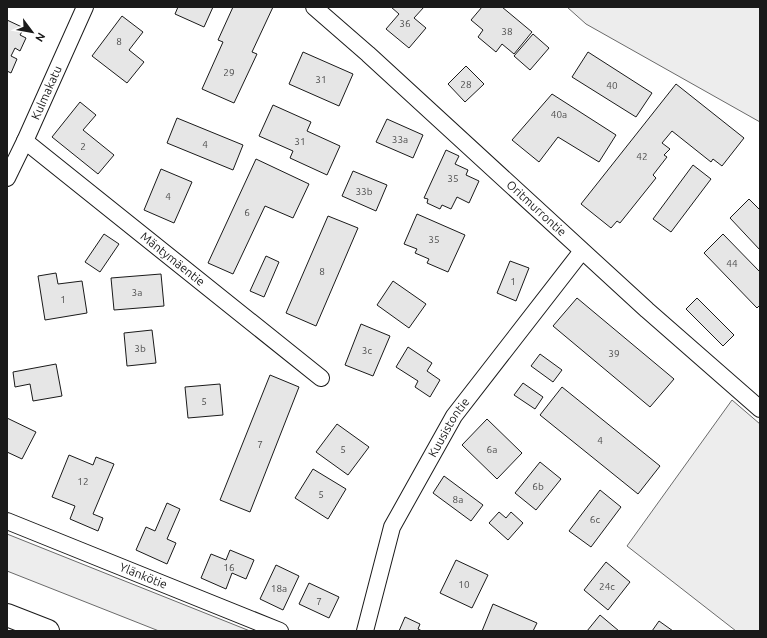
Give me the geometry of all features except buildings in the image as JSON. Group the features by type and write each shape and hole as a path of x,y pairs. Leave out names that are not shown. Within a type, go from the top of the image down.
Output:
{"main road":[{"path":"7,615 48,631"}],"street":[{"name":"Kulmakatu","path":"7,178 85,7"},
{"name":"Oritmurrontie","path":"314,7 368,54 647,310 760,409"},
{"name":"Mäntymäentie","path":"25,141 321,378"},
{"name":"Kuusistontie","path":"365,631 392,527 454,416 582,251"},
{"name":"Ylänkötie","path":"7,521 280,631"}],"shaded area":[{"path":"567,7 760,7 760,122 586,24"},
{"path":"732,400 760,424 760,631 736,631 627,546"},
{"path":"7,534 250,631 159,631 7,571"}]}
